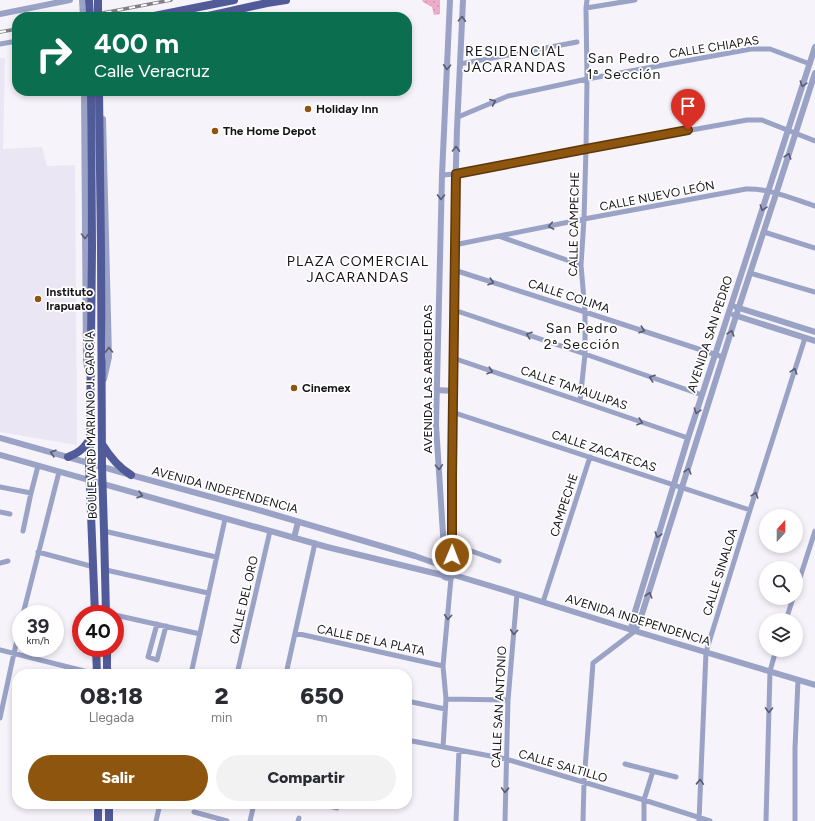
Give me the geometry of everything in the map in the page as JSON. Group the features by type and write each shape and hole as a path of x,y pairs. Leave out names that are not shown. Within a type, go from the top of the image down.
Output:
{"main road":[{"path":"89,0 90,12"},
{"path":"99,12 100,0"},
{"path":"174,12 234,0"},
{"path":"226,12 286,0"},
{"name":"BOULEVARD MARIANO J. GARCÍA","path":"91,96 92,248 89,480 95,605"},
{"name":"BOULEVARD MARIANO J. GARCÍA","path":"99,96 102,467 107,605"},
{"path":"68,457 80,452 90,439"},
{"path":"102,443 114,461 131,476"},
{"path":"96,657 96,669"},
{"path":"107,657 107,669"},
{"path":"98,809 98,821"},
{"path":"109,809 109,821"}],"street":[{"path":"0,14 70,0"},
{"path":"82,0 83,12"},
{"name":"AVENIDA LAS ARBOLEDAS","path":"447,566 436,425 442,175 450,0"},
{"name":"AVENIDA LAS ARBOLEDAS","path":"447,566 452,544 454,245 457,129 463,0"},
{"name":"CALLE CAMPECHE","path":"580,401 586,354 582,265 586,149 587,0"},
{"path":"586,8 634,0"},
{"path":"460,64 577,42"},
{"path":"0,44 11,43"},
{"name":"AVENIDA SAN PEDRO","path":"633,630 634,615 673,485 815,47"},
{"name":"CALLE CHIAPAS","path":"458,117 508,96 587,79 751,49 770,49 810,64"},
{"name":"AVENIDA SAN PEDRO","path":"633,630 642,617 736,316 796,133 812,91 815,73"},
{"path":"84,96 86,361 90,386"},
{"path":"102,96 109,357 102,388"},
{"path":"442,175 456,174 747,120 762,120 815,141"},
{"path":"444,129 457,129"},
{"name":"CALLE NUEVO LEÓN","path":"454,245 746,189 757,189 815,206"},
{"path":"85,197 88,200 95,202 99,202 106,198"},
{"path":"764,232 815,248"},
{"path":"500,237 582,265"},
{"name":"CALLE COLIMA","path":"454,270 723,357"},
{"path":"750,273 815,292"},
{"path":"731,306 815,332"},
{"path":"454,310 702,395"},
{"path":"728,314 815,341"},
{"name":"CALLE SINALOA","path":"699,819 706,652 805,338"},
{"name":"CALLE TAMAULIPAS","path":"453,358 688,438"},
{"path":"437,390 453,391"},
{"name":"CALLE ZACATECAS","path":"452,412 750,510"},
{"name":"AVENIDA INDEPENDENCIA","path":"0,438 131,476 240,505 447,566"},
{"path":"0,455 294,538 448,578 452,577"},
{"name":"CAMPECHE","path":"543,602 590,457"},
{"path":"23,531 38,466"},
{"path":"25,605 60,472"},
{"path":"0,487 31,494"},
{"path":"0,512 10,514"},
{"path":"192,669 225,518"},
{"path":"294,538 298,522"},
{"path":"104,531 216,557"},
{"name":"CALLE DEL ORO","path":"238,669 270,531"},
{"path":"803,568 815,531"},
{"path":"287,669 315,543"},
{"path":"452,544 499,560"},
{"path":"383,560 386,548"},
{"path":"38,552 94,567"},
{"path":"0,563 8,561"},
{"path":"442,576 441,569 447,566 455,570 452,577 443,666 446,699 443,747"},
{"path":"106,570 208,593"},
{"name":"AVENIDA INDEPENDENCIA","path":"452,577 517,594 815,685"},
{"name":"CALLE SAN ANTONIO","path":"505,821 508,700 517,594"},
{"path":"124,617 200,634"},
{"path":"157,624 148,657 158,660 166,626"},
{"path":"584,821 584,782 593,663 629,636 633,630"},
{"name":"CALLE DE LA PLATA","path":"295,633 443,666"},
{"path":"0,650 12,653"},
{"path":"0,718 13,657"},
{"path":"30,657 76,669"},
{"path":"766,821 770,671 774,657"},
{"path":"795,821 795,748 798,680"},
{"path":"446,699 508,700"},
{"path":"412,702 445,709"},
{"name":"CALLE SALTILLO","path":"412,741 506,759 644,800 699,819 710,821"},
{"path":"456,821 459,750"},
{"path":"625,764 676,777"},
{"path":"644,821 644,800 653,771"},
{"path":"156,821 159,809"},
{"path":"250,821 253,809"},
{"path":"194,812 227,821"}],"shaded area":[{"path":"422,0 440,0 440,14 434,15 432,7"},
{"name":"Instituto Irapuato","path":"0,58 5,58 3,149 42,147 47,166 75,165 77,445 0,432"}],"railway":[{"path":"108,12 171,0"},
{"path":"0,32 12,30"}],"place":[{"name":"Holiday Inn","path":"308,109"},
{"name":"The Home Depot","path":"215,131"},
{"name":"Instituto Irapuato","path":"38,299"},
{"name":"Cinemex","path":"294,388"}],"district":[{"name":"RESIDENCIAL JACARANDAS","path":"515,60"},
{"name":"San Pedro 1ª Sección","path":"624,66"},
{"name":"PLAZA COMERCIAL JACARANDAS","path":"358,270"},
{"name":"San Pedro 2ª Sección","path":"582,336"}],"route":[{"path":"452,555 452,412 456,174 688,130"}]}
